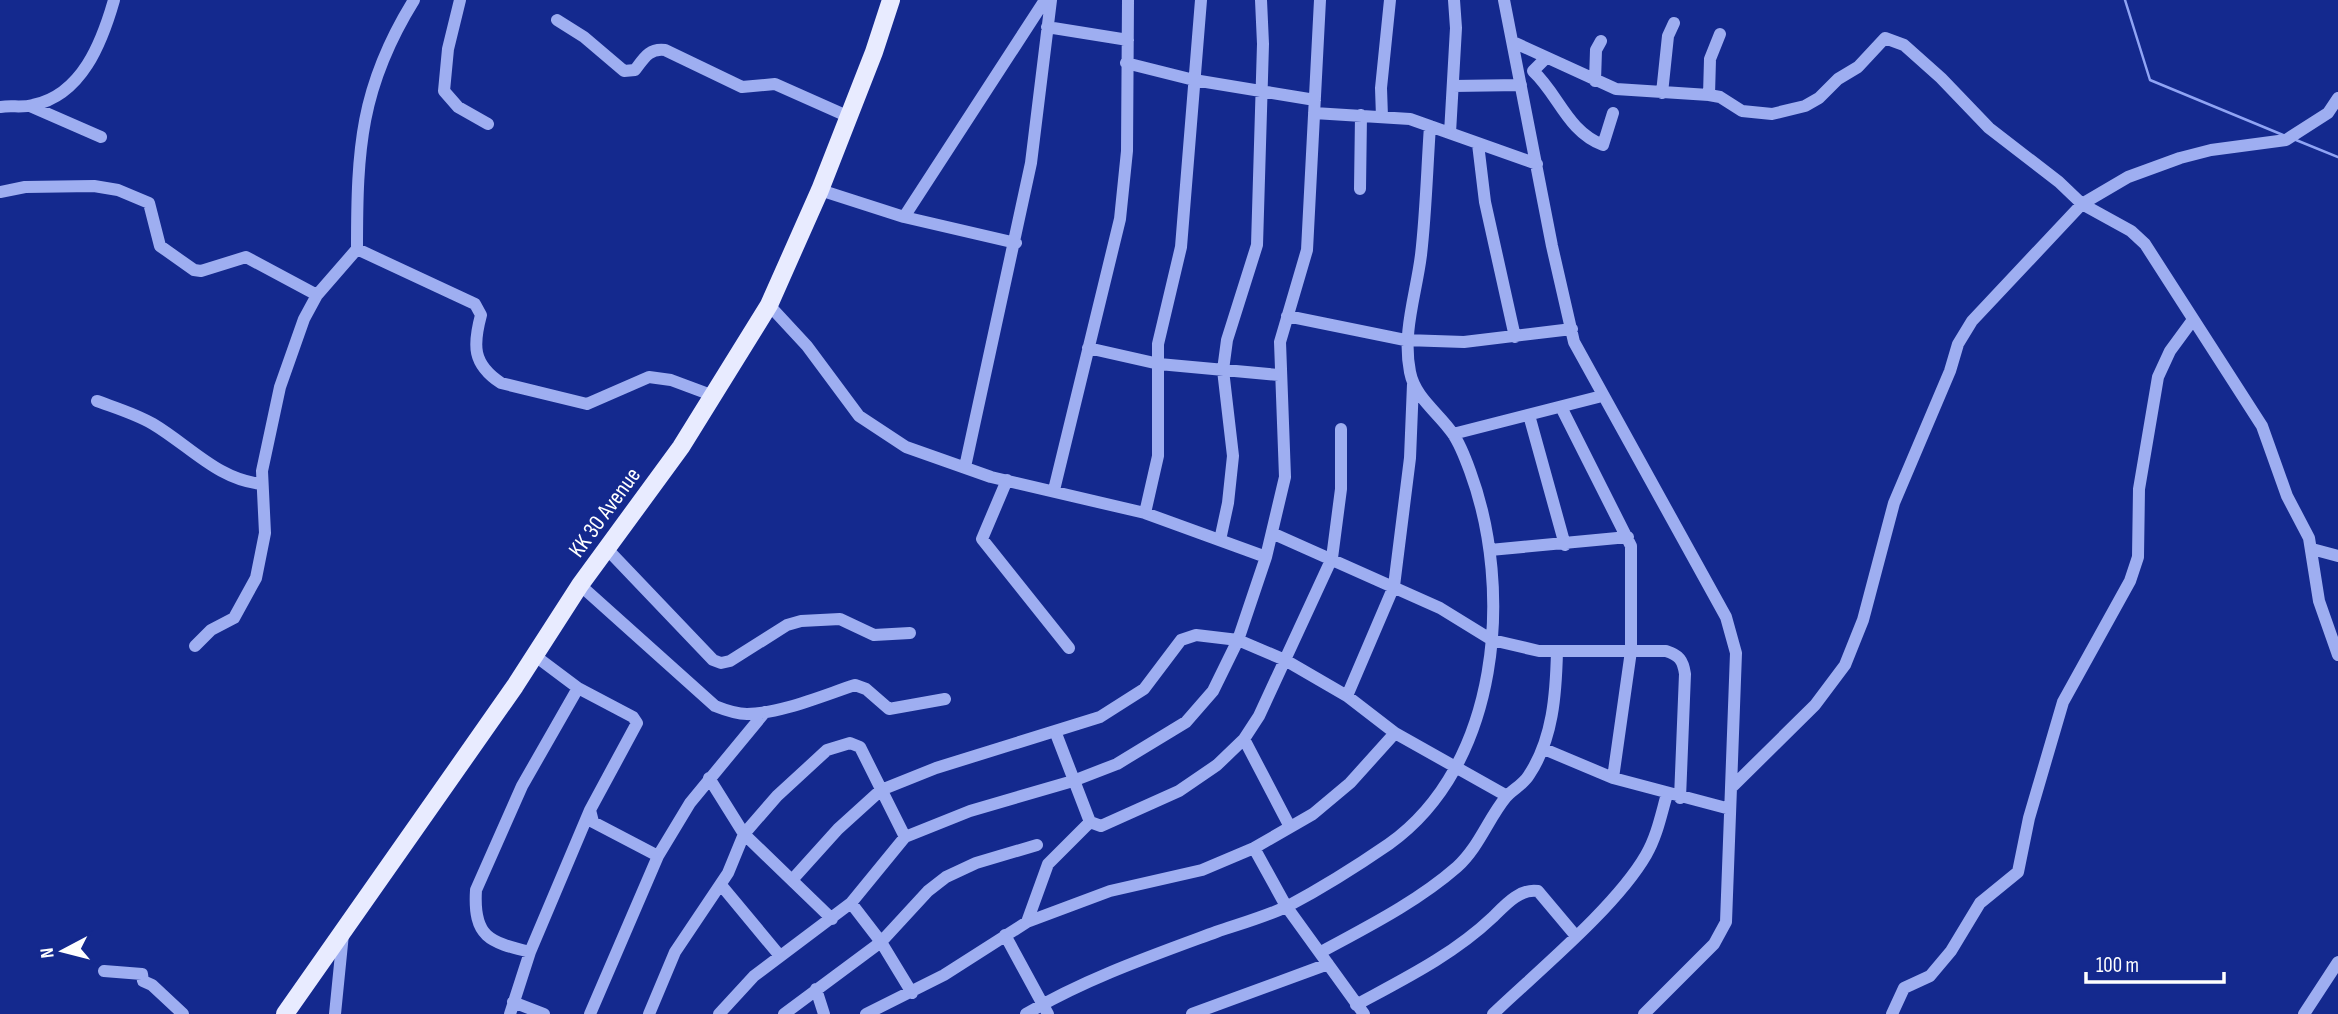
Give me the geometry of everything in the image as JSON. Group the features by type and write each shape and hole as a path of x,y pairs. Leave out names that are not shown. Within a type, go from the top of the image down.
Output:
{"main road":[{"name":"KK 30 Avenue","path":"285,1014 580,585 608,550 714,396 769,305 820,190 874,52 891,0"}],"street":[{"path":"0,107 30,106 48,100 66,88 93,57 114,0"},
{"path":"195,646 211,630 234,618 256,578 265,533 262,484 281,387 304,319 317,295 358,249 362,123 378,65 414,0"},
{"path":"460,0 448,49 444,91 458,107 488,124"},
{"path":"904,217 1045,0"},
{"path":"965,467 1016,243 1031,163 1051,0"},
{"path":"1054,490 1120,219 1127,151 1128,0"},
{"path":"1145,513 1158,456 1161,324 1181,247 1201,0"},
{"path":"1220,540 1228,503 1233,456 1223,370 1232,319 1257,245 1262,91 1261,0"},
{"path":"719,1014 754,976 851,903 905,837 970,811 1073,781 1117,764 1186,722 1213,691 1238,640 1274,534 1285,477 1279,375 1280,342 1307,250 1320,0"},
{"path":"1382,117 1381,88 1390,0"},
{"path":"1450,133 1454,0"},
{"path":"1504,0 1552,246 1578,353 1652,479 1726,617 1732,636 1736,689 1726,922 1714,944 1644,1014"},
{"path":"557,20 584,37 624,71 635,70 649,52 656,49 666,50 742,87 775,84 847,116"},
{"path":"1662,93 1668,36 1674,23"},
{"path":"1047,27 1128,40"},
{"path":"1709,95 1710,59 1720,34"},
{"path":"1513,42 1616,89 1709,95 1754,114 1772,114 1805,106 1858,67 1885,38 1904,45 1941,78 1989,128 2059,182 2082,204 2131,231 2145,244 2192,321 2263,426 2287,496 2312,549 2319,601 2338,655"},
{"path":"1595,80 1596,50 1601,41"},
{"path":"1546,58 1533,71 1558,106 1588,139 1603,145 1613,113"},
{"path":"1126,63 1194,80 1262,91 1361,116 1410,119 1537,164"},
{"path":"1453,86 1521,85"},
{"path":"1731,788 1815,705 1845,665 1863,620 1894,503 1950,371 1958,344 1972,321 2082,204 2128,177 2180,158 2211,150 2286,140 2328,113 2338,98"},
{"path":"30,106 101,136"},
{"path":"1360,190 1361,116"},
{"path":"1347,696 1394,586 1410,458 1413,384 1405,340 1416,293 1430,126"},
{"path":"1478,144 1485,202 1515,337"},
{"path":"0,192 55,185 118,190 149,203 160,246 194,270 210,270 246,257 317,295"},
{"path":"820,190 904,217 1016,243"},
{"path":"358,249 475,304 481,315 474,343 475,352 493,378 501,383 587,404 649,377 671,380 714,396"},
{"path":"769,305 807,346 850,407 874,429 922,454 1007,480 1145,513 1266,557"},
{"path":"1287,316 1405,340 1464,342 1572,330"},
{"path":"1892,1014 1904,988 1930,976 1951,951 1980,903 2018,872 2032,808 2063,702 2130,581 2138,557 2139,489 2158,377 2170,351 2192,321"},
{"path":"1088,348 1159,364 1279,375"},
{"path":"1026,1014 1045,1009 1100,976 1286,906 1391,842 1427,807 1472,739 1482,703 1492,640 1489,550 1484,514 1470,470 1453,434 1413,384"},
{"path":"1453,434 1602,396"},
{"path":"97,401 149,421 213,468 245,482 262,484"},
{"path":"1561,407 1631,546 1631,651 1613,778"},
{"path":"1529,415 1565,545"},
{"path":"1090,822 1101,825 1179,791 1217,765 1244,739 1285,660 1332,558 1341,489 1341,429"},
{"path":"1007,480 982,539 1069,648"},
{"path":"1274,534 1440,608 1492,640 1539,651 1666,651 1676,654 1683,662 1680,798"},
{"path":"1489,550 1628,537"},
{"path":"2312,549 2338,556"},
{"path":"608,550 713,660 721,663 730,661 787,625 801,621 840,619 874,635 910,633"},
{"path":"580,585 715,706 746,715 765,712 855,685 866,689 889,709 945,699"},
{"path":"792,880 838,829 881,790 936,768 1100,717 1144,690 1181,640 1196,635 1238,640 1285,660 1347,696 1395,733 1507,796"},
{"path":"1321,952 1400,908 1458,866 1483,836 1507,796 1529,776 1544,749 1556,694 1557,651"},
{"path":"534,655 578,688 633,717 637,723 590,810 530,952 512,1008 544,1014"},
{"path":"530,952 493,943 485,937 475,902 476,890 522,786 578,688"},
{"path":"590,1014 658,856 690,803 765,712"},
{"path":"1055,731 1090,822"},
{"path":"866,1014 912,993 1027,922 1110,891 1202,870 1254,848 1313,814 1350,783 1395,733"},
{"path":"1244,739 1290,827"},
{"path":"649,1014 675,952 721,885 744,834 777,796 827,750 856,743 905,837"},
{"path":"1544,749 1613,778 1680,798 1730,809"},
{"path":"709,778 744,834 832,919"},
{"path":"1493,1014 1575,935 1645,856 1656,835 1667,794"},
{"path":"590,810 593,822 658,856"},
{"path":"1027,922 1048,864 1090,822"},
{"path":"784,1014 881,942 928,891 946,877 976,863 1037,845"},
{"path":"1254,848 1286,906 1360,1010 1477,933 1506,904 1526,891 1538,891 1575,935"},
{"path":"721,885 780,956"},
{"path":"851,903 881,942 912,993"},
{"path":"335,1014 343,930"},
{"path":"1005,935 1045,1009"},
{"path":"2304,1014 2338,962"},
{"path":"1192,1014 1328,964"},
{"path":"104,971 142,974 143,981 152,985 183,1014"},
{"path":"816,989 824,1014"}],"waterway":[{"path":"2125,0 2150,80 2283,135"},
{"path":"2296,140 2338,157"}]}
